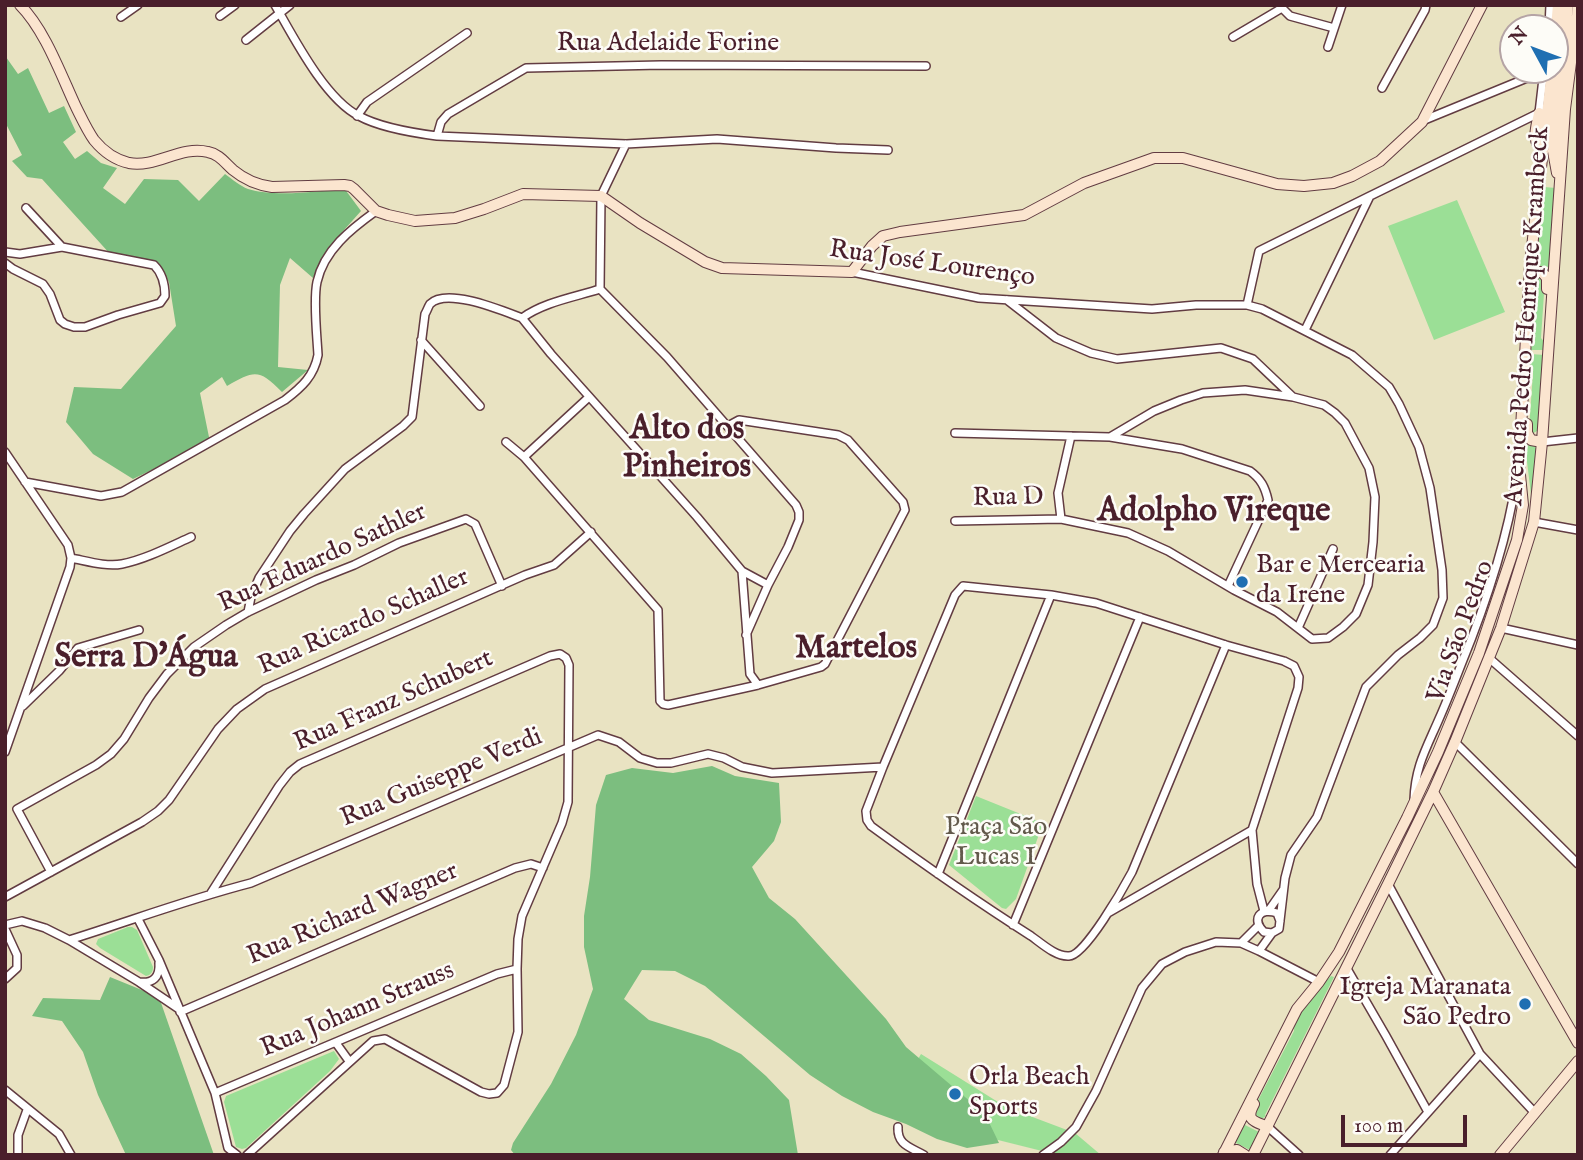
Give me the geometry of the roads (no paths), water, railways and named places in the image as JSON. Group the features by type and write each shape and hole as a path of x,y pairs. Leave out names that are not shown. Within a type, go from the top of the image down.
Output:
{"main road":[{"path":"20,5 41,33 87,130 95,142 114,158 144,164 191,151 208,152 261,186 350,186 376,211 415,221 455,218 523,194 601,196"},
{"path":"852,272 883,236 1024,215 1084,183 1154,158 1183,158 1278,184 1304,186 1333,183 1352,176 1380,161 1422,121 1482,5"},
{"path":"1560,184 1553,151 1568,5"},
{"name":"Avenida Pedro Henrique Krambeck","path":"1253,1155 1433,792 1501,628 1534,522 1566,108 1578,8"},
{"name":"Via São Pedro","path":"1222,1154 1297,1009 1339,952 1414,803 1479,653 1517,540 1523,505 1519,465 1524,369 1546,84"},
{"path":"1539,113 1535,140 1543,152"},
{"name":"Rua José Lourenço","path":"601,196 639,223 705,262 722,268 852,272"},
{"path":"1530,281 1537,272 1542,272 1547,278 1545,337 1549,340"},
{"path":"1524,369 1529,375 1527,433 1531,440 1542,442"},
{"path":"1433,792 1578,1044"},
{"path":"1268,1127 1252,1120 1250,1111 1289,1033 1289,1024"},
{"path":"1500,1155 1578,1061"},
{"path":"1222,1154 1237,1150 1245,1155"}],"street":[{"path":"121,17 138,5"},
{"path":"220,16 235,5"},
{"path":"275,5 331,94 357,116 416,134 626,144 717,138 888,150"},
{"path":"246,40 290,5"},
{"path":"1328,47 1342,5"},
{"path":"1382,88 1426,5"},
{"path":"1233,37 1280,7 1290,16 1334,28"},
{"path":"357,116 367,102 467,33"},
{"name":"Rua Adelaide Forine","path":"437,136 441,122 448,114 526,68 661,65 926,66"},
{"path":"1422,121 1513,84"},
{"name":"Avenida Pedro Henrique Krambeck","path":"1539,113 1544,84"},
{"path":"1247,305 1259,251 1539,113"},
{"path":"626,144 601,196 600,289 667,357 796,505 799,512 799,520 788,547 746,635"},
{"path":"1305,330 1370,197"},
{"path":"26,208 62,247"},
{"path":"25,482 101,496 122,492 285,400 301,388 309,379 318,355 316,285 329,254 353,228 376,211"},
{"path":"5,252 20,254 62,247 154,265 165,288 164,299 160,303 85,327 74,327 60,320 43,284 5,264"},
{"name":"Rua José Lourenço","path":"852,272 979,298 1152,309 1196,304 1247,305 1262,309 1352,355 1389,387 1419,447 1430,488 1443,570 1443,598 1433,625 1366,687 1317,817 1291,855 1284,878 1280,920"},
{"path":"522,318 549,305 600,289"},
{"path":"248,612 259,578 304,514 345,469 412,417 425,314 430,303 458,297 522,318 742,571 768,585"},
{"path":"1006,300 1056,338 1091,353 1117,359 1220,348 1253,359 1293,397"},
{"path":"421,340 480,406"},
{"path":"1061,519 1128,533 1168,551 1277,612 1312,639 1328,638 1356,614 1368,585 1375,496 1369,468 1345,423 1335,412 1324,405 1293,397 1245,390 1203,393 1154,411 1110,437"},
{"path":"524,457 589,397"},
{"path":"506,442 524,457 658,610 660,701 668,705 816,670 825,664 905,510 903,502 848,440 838,435 739,419 728,426"},
{"path":"955,433 1110,437 1182,449 1250,471 1265,487 1268,500 1228,586"},
{"name":"Rua D","path":"955,521 1061,519 1058,493 1071,436"},
{"path":"1542,442 1578,438"},
{"path":"5,452 68,545 71,558 5,752"},
{"name":"Rua Eduardo Sathler","path":"51,872 17,810 111,754 167,674 194,647 248,612 398,544 466,519 475,524 502,586"},
{"path":"1534,522 1578,530"},
{"name":"Rua Ricardo Schaller","path":"5,897 158,811 169,800 218,729 237,709 265,689 525,575 554,565 591,532"},
{"path":"71,558 97,564 120,565 191,537"},
{"path":"1298,628 1333,549"},
{"path":"742,571 750,674 758,685"},
{"path":"1226,645 1132,872 1108,913 1078,953 1069,957 1058,953 1013,925 871,826 867,820 866,811 883,767 958,590 963,586 1051,595 1096,603 1294,666 1299,677 1298,688 1252,830 1257,884 1267,911"},
{"path":"938,874 1051,595"},
{"path":"745,604 757,609"},
{"path":"1013,925 1140,617"},
{"path":"1501,628 1578,645"},
{"path":"20,708 59,671 78,648 139,630"},
{"name":"Rua Franz Schubert","path":"211,894 279,786 300,764 559,654 566,658 569,665 569,747"},
{"path":"1489,658 1578,736"},
{"path":"569,747 598,735 619,742 640,758 657,763 671,763 708,754 742,767 772,773 883,767"},
{"path":"1455,742 1578,864"},
{"name":"Rua Guiseppe Verdi","path":"69,940 251,883 569,747 568,802 562,823 522,916 518,939 518,1032 504,1085 497,1093 481,1092 385,1039"},
{"path":"1108,913 1252,830"},
{"name":"Rua Richard Wagner","path":"180,1010 515,868 531,864 543,868"},
{"path":"1388,884 1480,1054 1535,1113"},
{"name":"Rua José Lourenço","path":"1267,911 1284,890"},
{"path":"1259,951 1272,933 1279,929 1280,920 1277,913 1267,911 1259,915 1258,926 1264,932 1272,933"},
{"path":"138,919 159,960 215,1093 228,1148 237,1155"},
{"path":"5,979 16,968 17,955 5,927 22,921 45,928 69,940 180,1010"},
{"path":"1241,943 1258,926"},
{"path":"1042,1155 1076,1127 1096,1091 1142,988 1162,964 1185,951 1216,942 1241,943 1319,982"},
{"path":"139,982 148,983 154,980 160,969 159,960"},
{"path":"1346,967 1428,1112"},
{"name":"Rua Johann Strauss","path":"215,1093 497,974 517,969"},
{"path":"247,1155 349,1061 373,1041 385,1039 382,1024"},
{"path":"336,1043 349,1061"},
{"path":"1390,1155 1480,1054"},
{"path":"5,1090 59,1135 71,1155"},
{"path":"18,1155 18,1135 27,1110"},
{"path":"898,1127 897,1136 900,1141 924,1155"},
{"path":"1268,1127 1299,1155"}],"place":[{"name":"Bar e Mercearia da Irene","path":"1242,582"},
{"name":"Igreja Maranata São Pedro","path":"1525,1004"},
{"name":"Orla Beach Sports","path":"955,1094"}],"district":[{"name":"Alto dos Pinheiros","path":"687,450"},
{"name":"Adolpho Vireque","path":"1214,513"},
{"name":"Martelos","path":"856,650"},
{"name":"Serra D'Água","path":"146,659"}],"park label":[{"name":"Praça São Lucas I","path":"996,844"}]}
